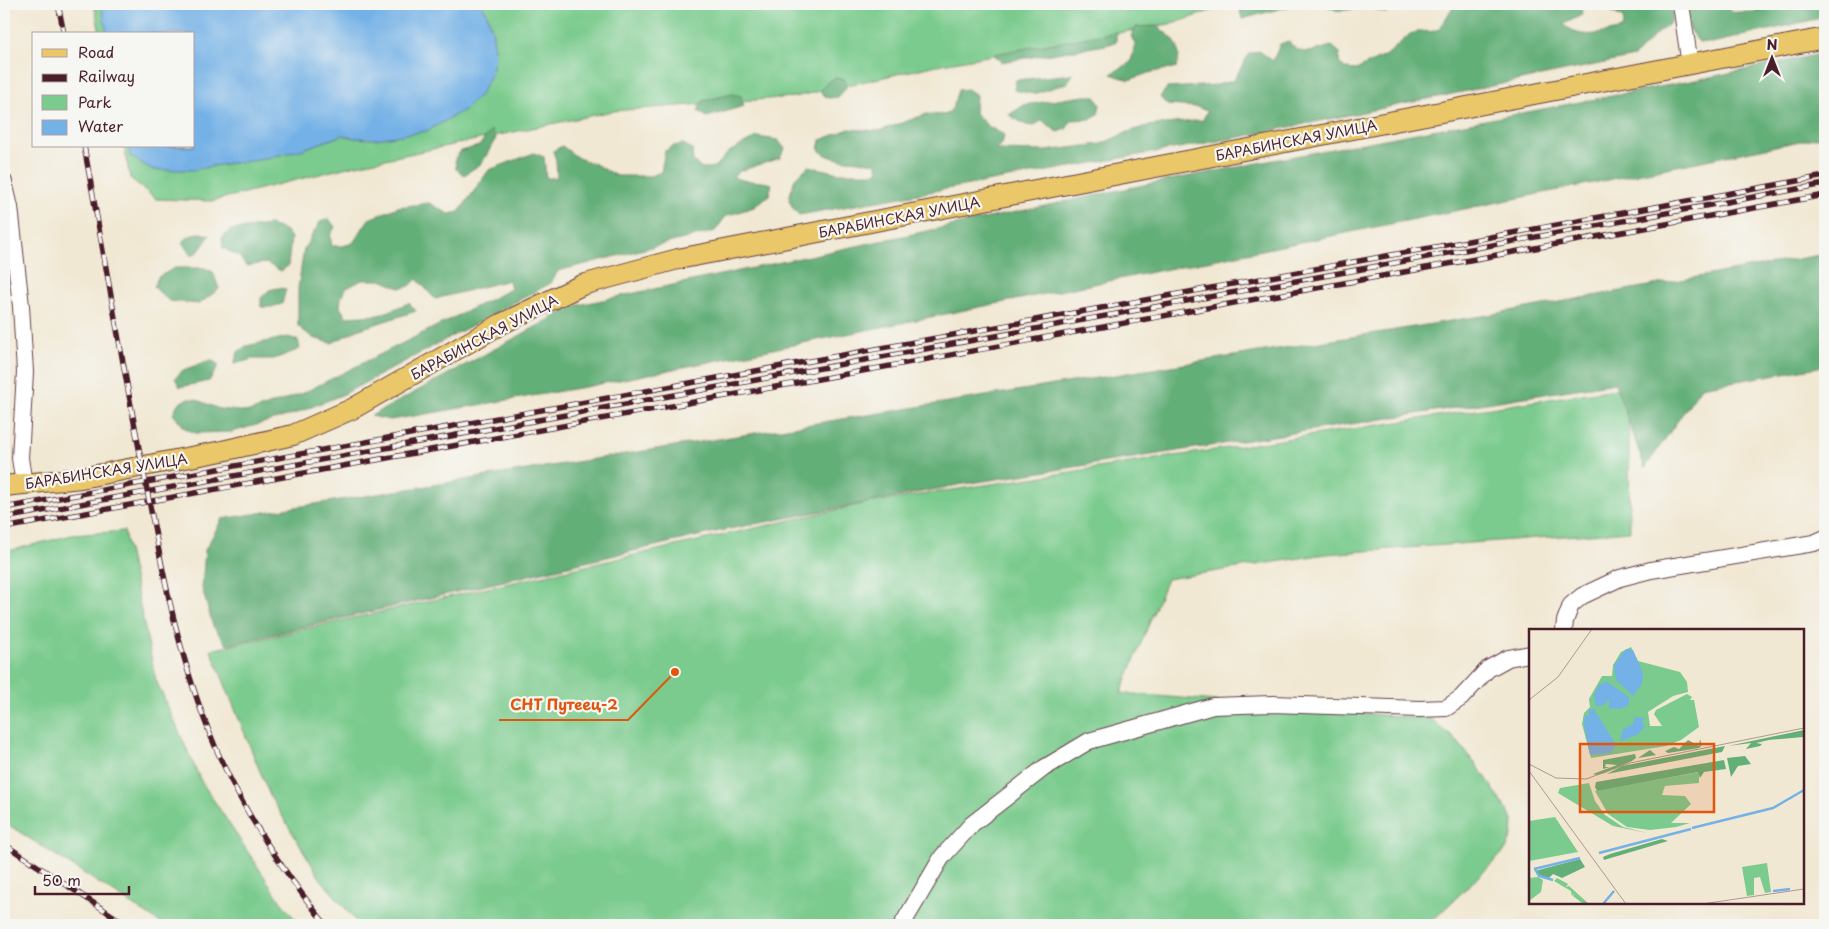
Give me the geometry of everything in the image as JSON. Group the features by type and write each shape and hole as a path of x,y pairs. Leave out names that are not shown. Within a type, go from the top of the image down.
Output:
{"main road":[{"name":"БАРАБИНСКАЯ УЛИЦА","path":"4,486 99,474 222,451 293,435 352,409 501,324 582,285 678,259 1825,38"}],"street":[{"path":"1681,4 1690,65"},
{"path":"4,185 10,207 10,266 21,306 25,372 20,458 24,484"},
{"path":"1564,629 1571,605 1582,596 1620,578 1651,570 1814,543 1825,538"},
{"path":"902,925 942,857 972,824 1044,768 1089,741 1213,706 1272,704 1420,709 1446,708 1461,698 1488,670 1508,658 1529,654"}],"green space":[{"path":"94,4 1231,4 1175,23 942,64 794,97 613,111 352,166 212,201 156,199 130,178 124,148 195,148 195,32 100,32"},
{"path":"1257,4 1298,4 1242,19 1240,10"},
{"path":"1322,4 1390,4 1386,13 1369,7 1338,11"},
{"path":"1455,4 1539,4 1547,6 1551,4 1577,4 1581,6 1582,15 1564,24 1576,33 1583,34 1599,34 1622,29 1624,19 1605,7 1604,4 1670,4 1673,15 1669,24 1654,36 1634,57 1246,136 799,215 792,207 789,198 795,178 809,166 838,173 878,173 877,164 839,159 825,154 819,150 821,140 849,129 879,131 927,114 945,115 952,109 958,90 968,89 976,95 975,113 988,126 1004,135 1002,144 995,150 1045,151 1101,144 1147,126 1203,120 1207,111 1197,107 1167,105 1160,97 1167,88 1217,85 1234,80 1249,54 1259,51 1273,61 1280,44 1289,41 1293,47 1303,52 1332,46 1340,53 1339,63 1346,69 1356,70 1388,54 1410,34 1439,29"},
{"path":"1685,4 1731,4 1729,9 1732,12 1752,12 1775,4 1825,4 1825,17 1712,43 1699,42 1690,31"},
{"path":"1156,26 1175,42 1179,53 1177,67 1148,73 1129,80 1111,74 1131,62 1135,44 1131,36 1136,27"},
{"path":"1116,32 1116,42 1106,45 1001,62 994,54"},
{"path":"1825,53 1825,136 585,387 390,420 371,416 574,306 1153,183 1696,80"},
{"path":"1073,74 1067,83 1034,94 1014,90 1016,80"},
{"path":"835,78 844,79 846,88 838,97 828,98 820,92 827,82"},
{"path":"732,94 741,96 744,106 707,117 698,111 703,101"},
{"path":"1095,96 1100,105 1098,114 1090,119 1072,120 1066,129 1057,132 1042,120 1034,126 1026,125 1009,115 1024,105"},
{"path":"491,130 496,138 482,163 464,175 456,169 455,158 461,151 479,146"},
{"path":"757,137 778,140 785,149 780,158 740,171 733,177 772,184 769,195 754,207 726,216 715,231 558,271 551,283 344,394 294,414 232,432 196,433 186,429 173,414 177,405 186,399 195,399 219,409 249,412 301,394 511,289 509,280 435,299 417,279 410,286 400,288 381,280 362,280 345,289 341,298 340,307 346,317 379,315 409,303 416,311 357,330 332,343 313,338 298,326 298,288 304,249 320,222 329,219 335,227 330,236 332,246 343,246 353,243 369,219 398,207 429,203 449,214 459,212 489,170 534,153 544,157 546,178 557,178 556,160 553,151 562,146 578,158 597,165 616,176 651,176 661,172 665,151 674,146 683,144 692,149 693,161 702,169 714,167 729,152"},
{"path":"269,225 285,230 291,238 288,266 281,271 266,263 246,266 240,257 223,248 222,237 231,230"},
{"path":"199,233 210,235 199,251 191,256 182,242 190,236"},
{"path":"1825,254 1825,366 1701,387 1645,468 1615,383 958,485 724,530 227,645 213,626 202,588 205,550 222,519 1488,315"},
{"path":"175,268 205,268 213,272 219,289 199,304 169,301 154,287 158,277"},
{"path":"286,289 282,304 261,307 261,298 269,290"},
{"path":"288,337 298,340 300,349 274,359 253,359 234,364 238,352 246,346"},
{"path":"211,360 219,365 209,381 180,387 175,378 183,370"},
{"path":"1628,387 1630,531 1326,554 1167,579 1121,693 1431,719 1457,741 1485,776 1513,820 1512,836 1506,850 1428,925 359,925 320,878 270,796 211,650 867,503"},
{"path":"124,531 156,680 201,781 281,902 300,925 164,925 4,822 4,552 72,535"}],"water":[{"path":"101,4 481,4 486,11 493,33 495,59 490,77 480,95 464,110 427,131 376,139 354,138 343,135 304,149 258,160 193,170 153,170 130,156 129,148 195,148 195,32 107,32"}],"railway":[{"path":"58,4 64,32"},
{"path":"84,148 156,539 180,644 190,678 215,746 250,816 294,883 326,925"},
{"path":"4,508 1825,176"},
{"path":"4,518 1825,184"},
{"path":"4,528 1825,195"},
{"path":"4,844 127,925"}],"place":[{"name":"СНТ Путеец-2","path":"675,672"}]}
